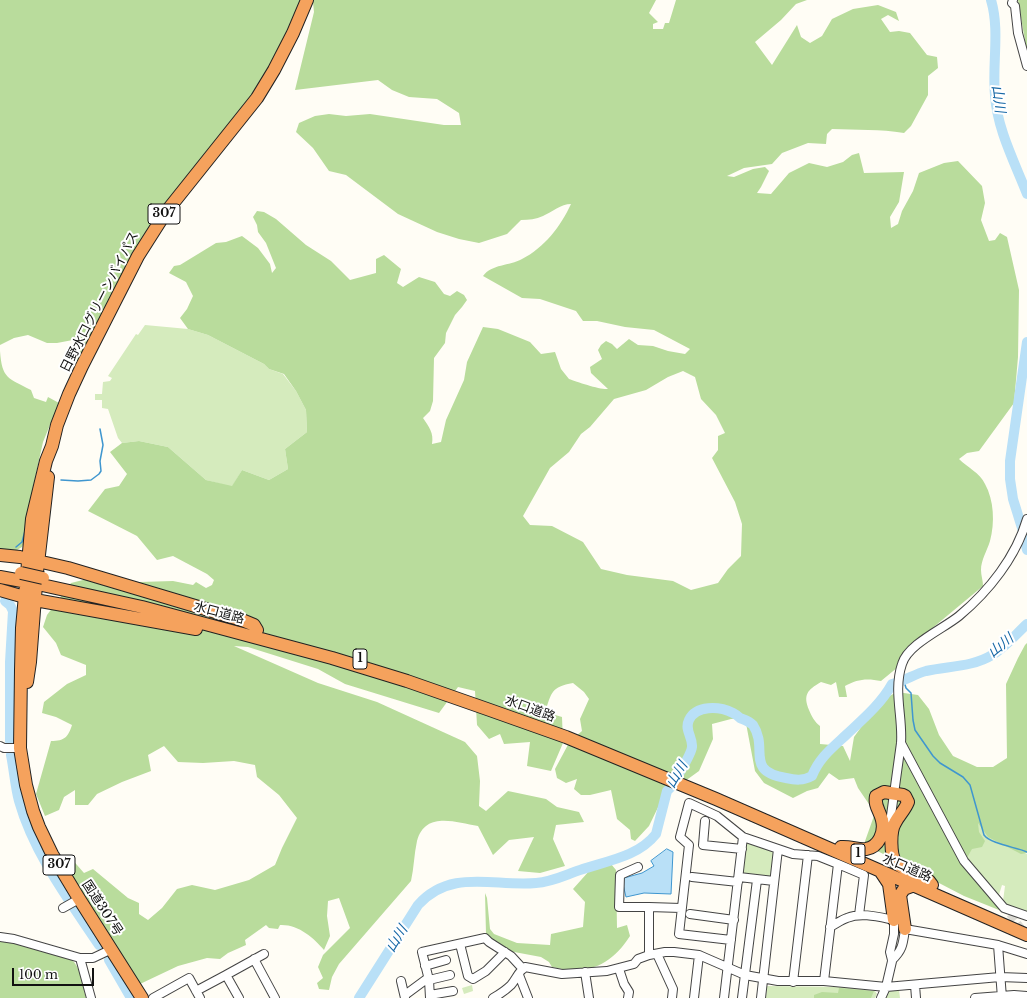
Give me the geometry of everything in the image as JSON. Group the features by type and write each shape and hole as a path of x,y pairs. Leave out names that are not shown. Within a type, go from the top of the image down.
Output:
{"highway":[{"name":"日野水口グリーンバイパス","path":"34,560 52,446 57,425 69,394 98,334 138,256 166,212 257,98 277,64 307,0"},
{"name":"日野水口グリーンバイパス","path":"34,560 30,541 32,519 48,455 52,446"},
{"path":"5,555 22,552 30,541"},
{"name":"1","path":"5,555 68,568 242,620 254,625 257,630"},
{"name":"国道307号","path":"34,560 30,599 30,662 23,711 21,714 20,748 26,785 39,828 52,854 72,903 112,949 142,998"},
{"name":"水口道路","path":"0,568 21,577"},
{"name":"水口道路","path":"0,576 21,577 170,606 359,658 465,693 591,739 665,774"},
{"name":"水口道路","path":"43,581 332,658 487,708 665,774 932,885 1027,927"},
{"name":"1","path":"0,590 30,599 188,627 270,644 275,643"},
{"name":"水口道路","path":"687,783 880,872 1027,935"},
{"path":"841,847 848,846 865,849 878,843 883,825 876,807 876,798 882,792 906,796 908,802 906,808 894,825 893,829 891,842 895,861 899,865 929,881 932,885"},
{"path":"880,872 889,884 894,920"},
{"path":"905,929 900,895 904,889 912,886"}],"street":[{"path":"1013,0 1012,3 1015,6 1018,33 1027,66"},
{"path":"890,860 888,837 901,743 898,713 898,687 902,663 910,652 953,621 982,596 1004,568 1026,522"},
{"path":"901,743 964,861 1004,908 1009,912 1027,916"},
{"path":"0,746 4,748 20,748"},
{"path":"731,940 679,934 681,908 690,845 680,837 689,803 717,816 743,837 793,854 818,856 864,875 859,915"},
{"path":"705,821 703,845 742,849"},
{"path":"724,998 743,837"},
{"path":"761,998 778,848"},
{"path":"793,982 808,855"},
{"path":"824,981 838,864"},
{"path":"638,867 620,875 619,907 681,908"},
{"path":"692,877 774,882"},
{"path":"742,998 757,880"},
{"path":"881,998 886,987 899,934 898,912 893,882"},
{"path":"649,907 653,954 673,989 672,998"},
{"path":"690,914 734,920"},
{"path":"830,927 849,917 859,915 875,916 894,920 894,934 890,952 892,960"},
{"path":"892,960 900,954 905,929 998,945 1027,954"},
{"path":"0,937 14,939 80,958 94,958 112,949"},
{"path":"430,995 422,952 485,938 511,956 521,972 528,998"},
{"path":"460,944 468,976 473,979 486,971 506,952"},
{"path":"998,945 1002,997"},
{"path":"493,998 505,991 525,967 562,974 607,971 634,964 638,959 653,954 674,952 688,952 699,955 745,975 763,979 793,982 824,981 886,987 1000,977 1027,978"},
{"path":"153,998 164,995 189,978 198,995 226,975 264,954"},
{"path":"694,998 699,955"},
{"path":"80,958 91,998"},
{"path":"254,959 275,998"},
{"path":"425,966 446,960"},
{"path":"619,969 624,984 629,992 628,998"},
{"path":"585,972 589,998"},
{"path":"226,975 239,998"},
{"path":"401,981 405,997 428,979 450,975"},
{"path":"915,985 916,998"},
{"path":"421,998 453,991"},
{"path":"975,998 1027,996"}],"green space":[{"path":"0,0 302,0 286,35 249,102 153,220 77,364 74,357 80,342 78,339 57,343 47,343 28,335 14,338 0,345"},
{"path":"314,0 656,0 649,13 658,22 653,24 653,29 663,29 665,23 669,23 676,0 807,0 796,4 781,20 755,42 772,65 797,25 801,37 810,43 822,36 832,19 853,9 878,5 896,12 899,21 888,15 881,19 890,32 899,31 910,33 927,55 937,57 938,68 928,76 928,95 911,126 904,133 877,130 832,129 827,134 826,144 808,143 782,153 772,164 744,168 727,176 734,177 753,169 765,167 769,171 757,193 771,194 789,173 809,163 827,167 843,162 852,155 859,153 864,173 904,172 899,202 890,217 891,228 898,224 902,211 913,191 919,173 944,163 958,161 982,186 985,203 981,220 989,241 995,240 1000,233 1007,237 1019,290 1018,357 1014,403 979,451 967,453 959,459 977,473 983,480 992,504 992,534 981,566 983,586 906,650 898,667 881,681 862,680 849,684 845,686 847,697 839,697 836,682 831,685 821,682 809,690 806,697 807,705 812,717 820,726 820,744 843,746 850,761 854,737 880,701 897,692 918,695 929,709 939,735 953,756 977,767 993,767 1007,758 1006,684 1027,643 1027,853 1021,854 988,837 978,823 979,832 985,841 982,847 972,849 964,863 1004,912 964,896 864,844 875,813 858,788 854,778 839,780 829,773 818,788 807,791 793,798 764,783 755,771 745,718 731,719 712,724 713,739 699,771 663,797 649,826 635,841 631,839 630,830 617,819 611,790 590,795 581,795 574,789 577,779 566,783 557,778 555,769 570,741 582,731 580,719 589,699 584,692 573,683 560,686 553,692 545,712 562,717 563,743 551,771 527,766 530,742 504,744 500,734 489,739 477,725 475,691 458,687 439,713 345,684 318,669 248,647 234,646 318,683 377,702 465,742 477,756 480,781 479,806 486,811 508,791 546,799 557,807 579,812 584,822 556,825 553,839 565,866 540,873 518,871 534,837 509,840 493,855 478,826 451,821 434,822 427,825 421,832 417,841 411,881 339,964 332,977 329,990 319,989 317,983 323,978 318,967 323,955 350,928 339,898 328,901 327,916 330,936 324,950 299,929 287,925 280,925 278,929 269,928 266,925 245,940 246,945 228,953 220,959 207,958 178,966 140,984 63,867 68,864 70,857 84,873 93,869 128,898 139,903 139,914 148,920 162,908 177,889 192,885 215,890 249,880 275,865 297,818 279,795 257,777 255,765 234,761 203,763 178,762 164,746 148,755 151,771 122,782 97,794 88,805 75,805 75,790 64,797 59,810 45,816 36,794 51,741 65,738 72,725 56,717 42,713 44,702 67,684 86,675 86,665 61,655 56,643 43,627 47,615 71,583 87,579 106,583 173,581 193,585 196,582 206,588 212,585 214,580 207,574 173,556 157,560 137,536 88,511 105,489 119,486 127,474 110,452 122,443 139,441 168,447 206,480 232,486 242,470 269,480 288,469 285,449 307,432 306,410 296,391 284,374 269,369 264,364 208,335 188,329 180,318 187,309 193,296 186,282 169,273 174,266 180,265 216,243 226,242 242,236 258,248 270,264 272,273 276,268 266,243 258,232 257,225 253,217 257,211 264,212 276,219 306,245 331,261 350,280 376,273 376,259 384,255 401,269 397,283 403,287 419,277 435,282 444,294 450,296 457,291 464,295 467,300 455,315 446,333 445,343 434,358 433,401 430,411 423,418 432,433 432,444 441,442 446,420 464,380 467,362 483,327 498,329 530,342 541,354 555,352 561,369 569,379 589,386 605,389 608,389 591,373 590,367 602,359 598,350 606,341 617,349 629,339 638,345 653,346 668,351 685,354 690,349 654,330 625,327 597,321 583,321 576,311 540,299 522,298 483,276 491,269 522,259 538,249 557,228 571,204 567,204 538,218 521,220 507,234 479,243 437,232 398,214 346,175 329,171 313,148 296,132 299,123 315,116 329,114 346,116 370,114 444,125 461,125 459,113 437,99 409,97 392,90 378,80 295,90 314,12","holes":["683,371 695,377 701,399 716,415 725,433 718,436 718,450 712,458 735,502 742,524 741,556 728,569 718,583 691,590 673,581 627,575 601,569 583,542 552,526 530,525 523,516 550,468 569,452 581,434 590,427 614,399 646,390 668,377"]},
{"path":"1018,0 1027,0 1027,52"},
{"path":"145,325 188,329 208,335 264,364 269,369 283,374 296,391 306,410 307,432 285,449 288,469 269,480 242,470 232,487 206,480 168,447 139,441 122,443 118,438 108,409 102,408 102,400 95,400 95,394 102,394 103,382 110,381 112,378 108,376 136,334 138,335"},
{"path":"0,351 2,367 12,380 31,390 34,398 46,402 48,397 59,403 43,442 33,487 26,538 22,547 17,550 0,551"},
{"path":"977,820 1012,848 1027,854 1027,914 1005,904 1003,901 1005,886 1002,885 998,898 966,857 978,833"},
{"path":"748,842 772,849 775,854 772,878 742,874 745,844"},
{"path":"611,864 616,870 617,928 627,925 630,936 622,947 606,962 587,969 576,970 552,967 549,962 541,957 509,951 489,938 486,934 485,893 487,898 490,929 494,934 517,943 550,945 551,934 583,927 585,902 573,889 590,870"},
{"path":"0,940 40,948 69,958 74,962 79,970 86,998 0,998"},
{"path":"472,985 473,991 464,994 462,988"},
{"path":"767,986 844,987 875,991 877,994 875,998 766,998"},
{"path":"839,988 874,991 871,998 814,998 814,995 822,992 838,993"},
{"path":"899,990 900,998 884,998 888,991"}],"water":[{"path":"667,849 673,852 671,894 644,893 626,897 622,880 624,878 642,873 654,866 651,861"}],"waterway":[{"name":"山川","path":"991,0 995,23 994,83 996,108 1007,146 1027,194"},
{"name":"山川","path":"1027,342 1010,461 1010,479 1013,499 1027,550"},
{"path":"61,480 91,480 99,474 101,471 100,461 103,445 100,429"},
{"path":"16,547 22,542 25,531"},
{"path":"5,601 10,605 13,611 10,662 10,741"},
{"name":"山川","path":"359,998 418,905 431,894 444,887 459,883 474,882 520,884 548,881 621,857 649,842 656,834 667,791 680,773 691,751 692,743 688,730 689,720 692,715 702,709 721,709 733,713 750,722 757,734 761,764 765,770 773,775 786,778 796,780 805,779 812,776 818,764 826,754 871,711 892,684 926,671 969,664 985,659 1001,649 1027,624"},
{"path":"904,681 906,688 911,693 915,730 933,756 940,763 963,777 970,785 984,835 992,841 1027,852"},
{"path":"11,755 16,790 34,840 64,894 99,945"},
{"path":"109,960 131,998"}],"tunnel":[{"path":"1010,914 1024,932"}]}
